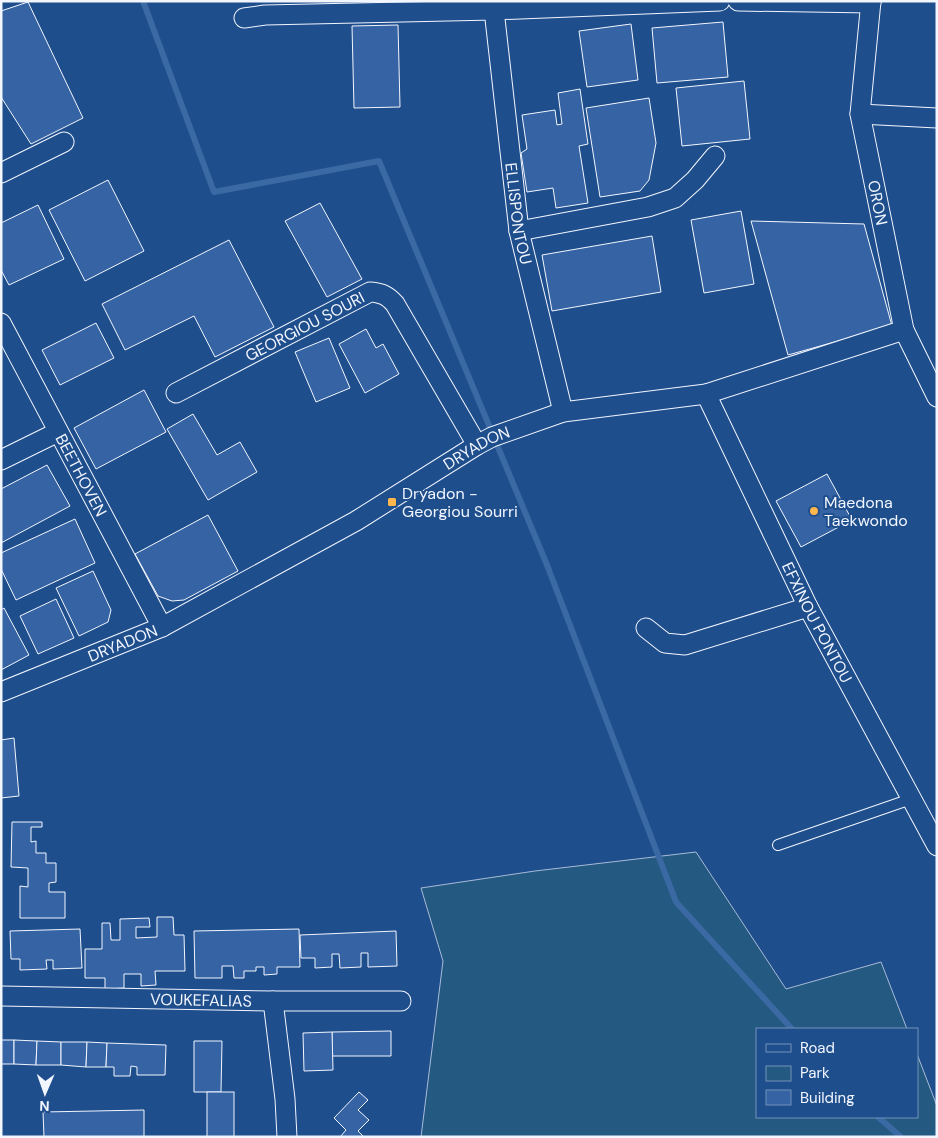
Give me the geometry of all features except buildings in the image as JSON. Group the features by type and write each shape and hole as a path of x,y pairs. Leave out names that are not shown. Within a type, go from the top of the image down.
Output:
{"street":[{"path":"244,18 265,15 494,10 720,1"},
{"path":"738,1 871,2"},
{"name":"ORON","path":"871,2 860,114 904,330 937,397"},
{"name":"ELLISPONTOU","path":"494,10 519,231 562,412"},
{"path":"860,114 937,118"},
{"path":"1,173 64,142"},
{"path":"519,231 648,207 675,198 695,180 715,156"},
{"name":"GEORGIOU SOURI","path":"176,393 370,292 379,293 388,296 395,304 484,441"},
{"name":"BEETHOVEN","path":"1,323 162,627"},
{"name":"DRYADON","path":"1,692 162,627 356,522 484,441 562,412 706,394 904,330"},
{"name":"EFXINOU PONTOU","path":"706,394 808,607 937,846"},
{"path":"1,460 58,432"},
{"path":"646,628 665,643 685,645 808,607"},
{"name":"VOUKEFALIAS","path":"2,992 273,1001 401,1001"},
{"path":"273,1001 285,1099 287,1137"}],"lane":[{"path":"778,845 911,799"}],"green space":[{"path":"696,852 786,989 881,962 907,1028 756,1028 756,1118 918,1118 918,1057 937,1106 937,1137 421,1137 443,961 421,888 535,871"}],"waterway":[{"path":"143,1 214,192 379,161 547,565 676,902 791,1028"},
{"path":"879,1118 901,1137"}],"place":[{"name":"Dryadon - Georgiou Sourri","path":"392,502"},
{"name":"Maedona Taekwondo","path":"814,511"}]}
